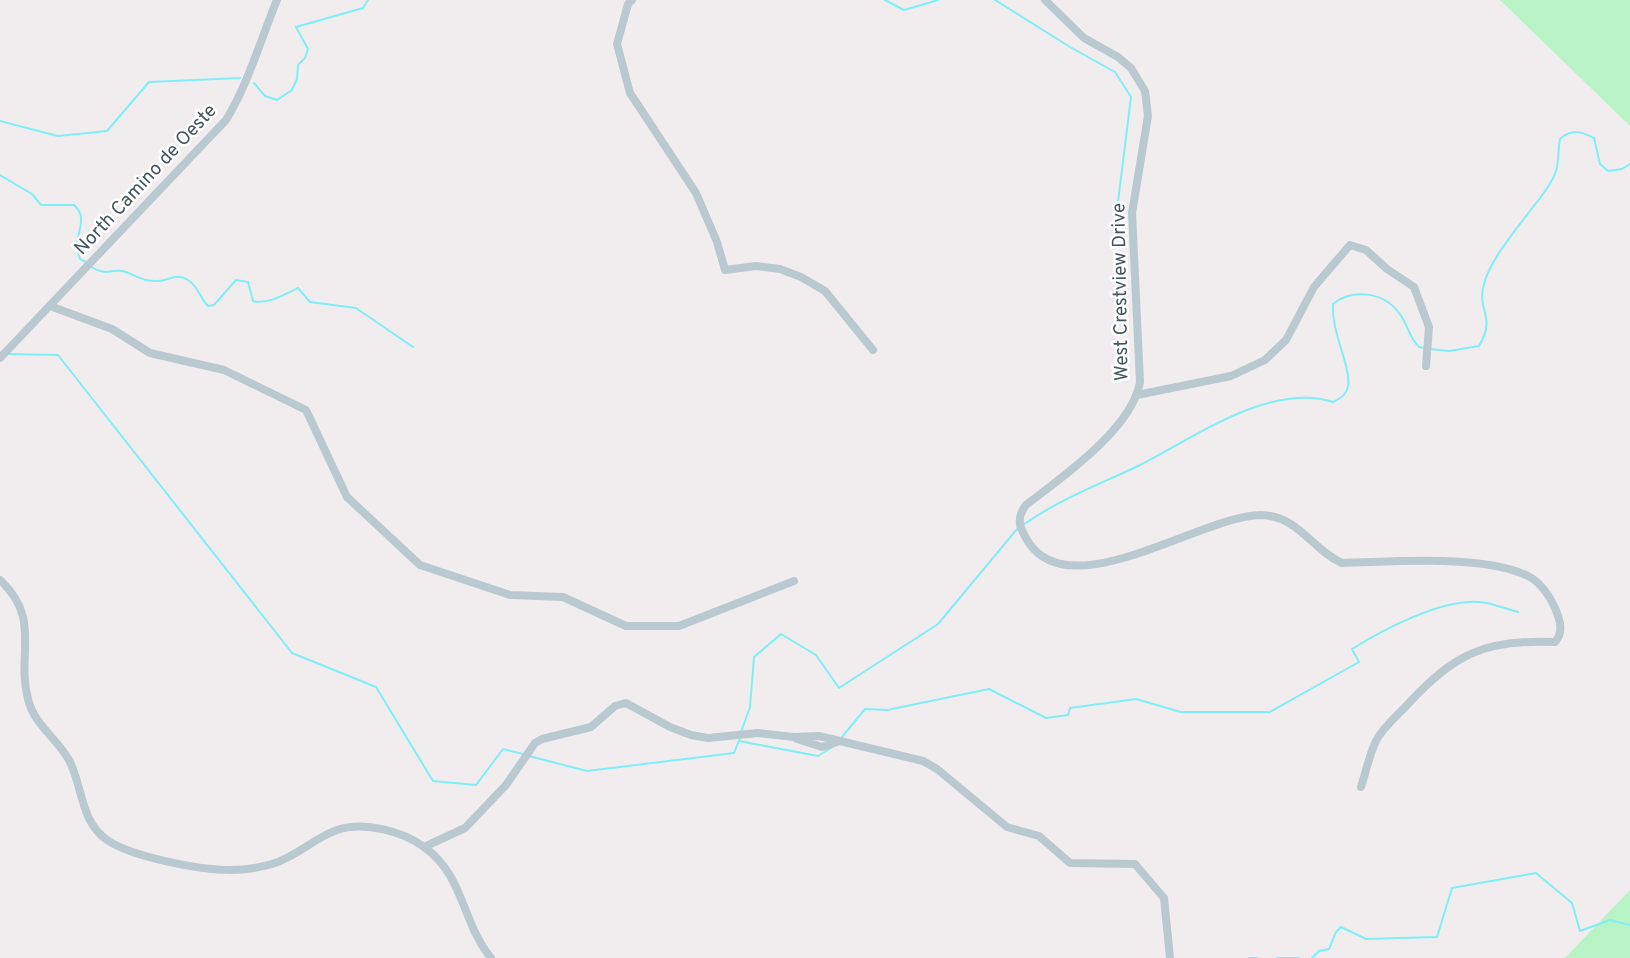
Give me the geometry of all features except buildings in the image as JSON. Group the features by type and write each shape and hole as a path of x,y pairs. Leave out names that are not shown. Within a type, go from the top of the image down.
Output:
{"street":[{"name":"North Camino de Oeste","path":"0,358 226,120 249,76 277,0"},
{"path":"632,0 628,4 617,44 630,93 696,193 717,242 725,270 756,265 780,269 801,277 825,291 873,349"},
{"name":"West Crestview Drive","path":"1045,0 1084,38 1118,57 1131,68 1140,79 1148,103 1132,213 1140,382 1137,395 1120,421 1088,456 1026,505 1020,513 1018,520 1026,539 1042,557 1067,566 1105,562 1224,523 1262,515 1301,529 1330,558 1342,563 1485,562 1529,577 1551,597 1559,618 1561,631 1558,640 1482,649 1455,661 1416,695 1380,734 1361,787"},
{"path":"1137,395 1231,376 1265,360 1286,340 1314,287 1350,245 1366,250 1387,269 1414,287 1429,327 1426,366"},
{"path":"50,306 112,329 150,353 223,370 306,410 347,497 420,565 510,595 563,597 626,626 679,626 794,581"},
{"path":"0,580 19,603 24,617 24,676 31,708 48,735 69,760 88,816 107,840 150,857 232,870 251,869 292,857 339,829 360,827 402,835 424,846 443,864 461,894 475,934 491,958"},
{"path":"424,846 465,828 506,786 535,743 541,739 591,727 620,704 633,706 670,727 691,735 708,738 767,733 794,737 818,736 923,761 937,769 1007,827 1039,836 1070,863 1135,864 1164,898 1170,958"}],"green space":[{"path":"1500,0 1630,0 1630,126"},
{"path":"1630,890 1630,958 1565,958"}],"waterway":[{"path":"254,83 265,96 277,100 292,90 297,79 298,65 305,58 308,49 296,27 363,8 368,0"},
{"path":"885,0 904,10 938,0"},
{"path":"995,0 1115,72 1131,97 1116,218"},
{"path":"0,121 58,136 107,131 149,82 240,78"},
{"path":"1429,349 1449,351 1479,346 1486,327 1482,293 1487,275 1505,244 1552,181 1557,167 1560,139 1576,132 1594,138 1600,164 1608,171 1622,169 1630,164"},
{"path":"0,175 32,194 41,205 74,205 81,219 77,250 80,259 86,262"},
{"path":"90,266 105,272 126,272 149,281 184,278 194,285 208,306 214,305 236,280 248,282 253,301 258,302 276,298 298,288 310,302 356,308 413,347"},
{"path":"1023,525 1064,500 1257,406 1283,400 1309,398 1333,402 1341,398 1347,389 1348,378 1333,315 1333,304 1341,299 1358,294 1385,300 1402,317 1415,343 1424,348"},
{"path":"7,354 58,355 292,653 376,687 433,781 476,785 503,749 523,754"},
{"path":"741,732 750,707 754,657 781,634 816,655 839,688 938,624 1018,528"},
{"path":"842,737 865,709 887,710 989,689 1046,718 1068,715 1070,708 1136,699 1181,712 1270,712 1359,662 1352,649 1413,617 1465,602 1480,602 1518,612"},
{"path":"529,756 587,771 734,753 740,738"},
{"path":"739,741 818,756 834,746"},
{"path":"1312,958 1319,951 1329,949 1341,927 1366,939 1437,937 1452,888 1536,873 1572,903 1580,931 1610,920 1630,925"},
{"path":"1249,958 1257,958"},
{"path":"1277,958 1299,958"}]}
